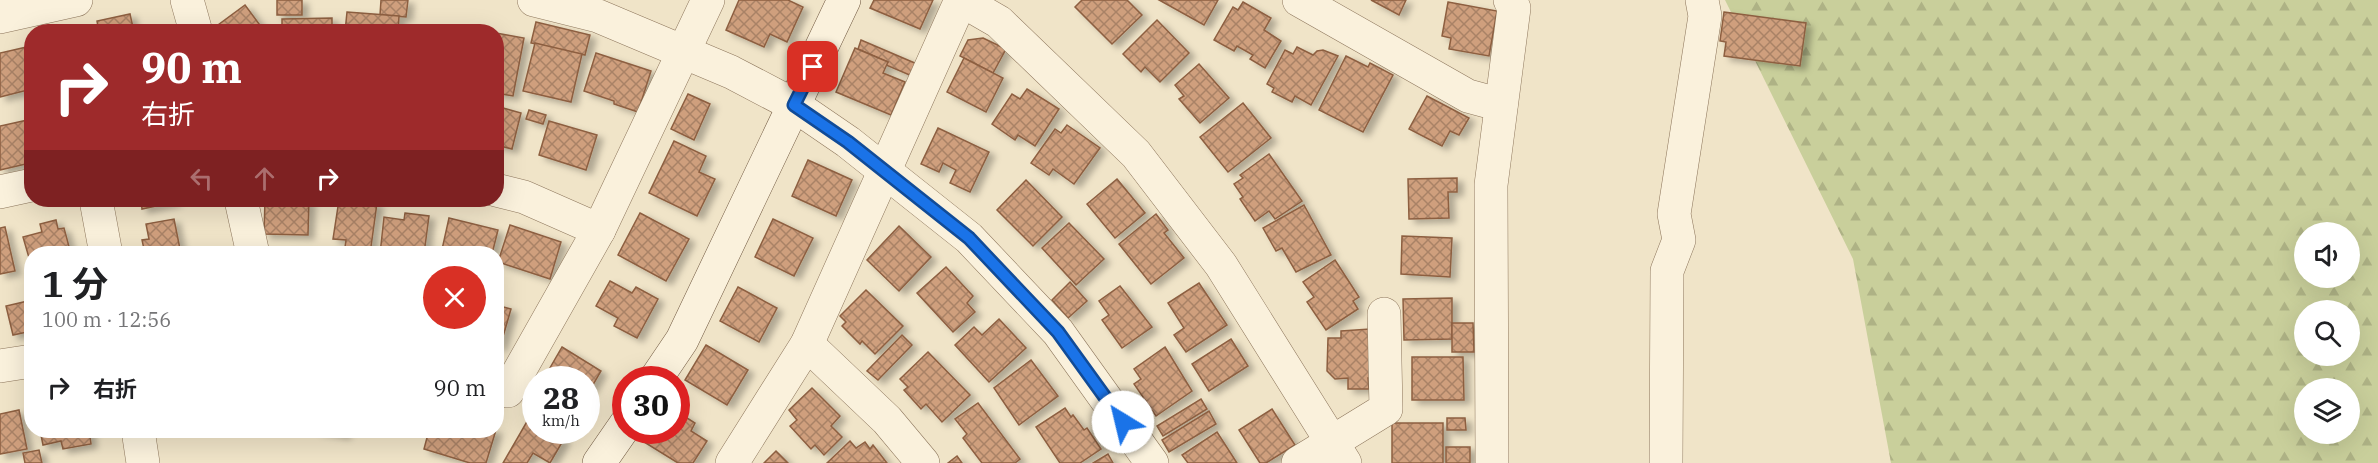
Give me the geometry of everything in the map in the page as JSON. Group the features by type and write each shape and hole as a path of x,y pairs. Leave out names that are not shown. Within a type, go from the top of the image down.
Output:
{"street":[{"path":"187,0 194,24"},
{"path":"534,0 598,16 731,72 794,105 848,142 969,238 1058,332 1152,463"},
{"path":"504,390 508,391 599,230 708,0"},
{"path":"664,366 682,340 844,0"},
{"path":"732,463 807,345 961,0 999,22 1136,154 1221,266 1338,452"},
{"path":"1299,0 1468,96 1501,105"},
{"path":"1492,463 1491,185 1514,8 1510,0"},
{"path":"1666,463 1667,271 1678,240 1674,214 1705,16 1702,0"},
{"path":"0,17 67,12"},
{"path":"0,192 24,187"},
{"path":"504,192 524,197 599,230"},
{"path":"97,207 105,246"},
{"path":"243,207 251,246"},
{"path":"1298,463 1338,452 1386,409 1384,314"},
{"path":"807,345 887,420 923,463"},
{"path":"0,366 24,362"},
{"path":"139,438 143,463"},
{"path":"599,463 612,444"}],"green space":[{"path":"1725,0 2378,0 2378,463 1891,463 1853,259"}],"building":[{"path":"277,0 302,0 302,15 277,15"},
{"path":"381,0 408,0 406,17 380,15"},
{"path":"739,0 788,0 803,7 787,42 770,34 764,47 726,30"},
{"path":"874,0 933,0 920,29 870,8"},
{"path":"1082,0 1127,0 1142,15 1112,44 1075,7"},
{"path":"1159,0 1218,0 1204,25"},
{"path":"1371,0 1406,0 1399,15"},
{"path":"1243,2 1271,18 1264,30 1281,41 1265,68 1250,59 1253,55 1237,46 1234,51 1214,40 1233,7 1238,10"},
{"path":"1448,2 1497,11 1489,56 1449,49 1451,38 1442,36"},
{"path":"245,5 259,24 219,24"},
{"path":"347,12 399,16 398,24 346,24"},
{"path":"1724,12 1806,23 1800,66 1724,56 1726,42 1720,41"},
{"path":"130,14 132,24 98,24 97,21"},
{"path":"332,18 332,24 282,24 282,19"},
{"path":"1157,20 1189,53 1160,82 1145,67 1141,72 1123,54"},
{"path":"536,22 590,35 585,55 531,43"},
{"path":"504,34 524,38 513,96 504,94"},
{"path":"983,38 1006,49 993,73 960,56 968,40"},
{"path":"861,40 917,64 912,76 858,49"},
{"path":"535,43 582,54 571,102 523,91"},
{"path":"1297,47 1313,55 1323,50 1338,56 1311,105 1295,96 1292,102 1272,92 1274,88 1267,84 1285,50 1293,54"},
{"path":"24,48 24,91 0,97 0,53"},
{"path":"855,48 888,62 883,73 905,82 891,115 836,92"},
{"path":"596,53 651,71 638,112 584,91"},
{"path":"1346,56 1368,67 1370,63 1393,75 1363,132 1319,110"},
{"path":"964,58 1003,78 986,112 947,92"},
{"path":"1199,64 1229,98 1200,123 1179,99 1184,96 1175,85"},
{"path":"1027,89 1059,109 1035,146 1018,135 1015,140 992,124 1012,94 1020,99"},
{"path":"688,94 710,104 694,140 671,129"},
{"path":"1427,96 1469,118 1459,135 1450,131 1442,146 1409,129"},
{"path":"1243,103 1271,138 1228,172 1200,137"},
{"path":"504,108 521,113 512,149 504,147"},
{"path":"529,110 546,115 543,124 526,119"},
{"path":"24,121 24,164 0,170 0,126"},
{"path":"549,121 597,135 586,170 539,155"},
{"path":"1067,125 1100,148 1074,184 1053,169 1049,175 1031,163 1055,129 1061,133"},
{"path":"938,128 989,152 970,192 950,183 956,170 943,163 939,172 921,164"},
{"path":"674,141 706,156 699,172 715,179 697,216 649,193"},
{"path":"1269,154 1302,201 1275,219 1269,211 1255,221 1240,199 1243,197 1234,184 1243,178 1240,175"},
{"path":"808,160 852,180 836,216 792,196"},
{"path":"1457,178 1457,192 1448,192 1449,218 1409,219 1408,179"},
{"path":"1117,179 1145,213 1115,238 1087,204"},
{"path":"1026,180 1062,217 1033,246 997,210"},
{"path":"1304,205 1331,255 1296,272 1282,248 1276,251 1263,228"},
{"path":"265,207 309,207 308,235 264,234"},
{"path":"338,207 376,207 371,246 345,246 346,240 333,239"},
{"path":"405,213 429,216 425,246 381,246 384,217 404,220"},
{"path":"640,213 689,239 666,281 618,255"},
{"path":"1156,214 1168,230 1164,233 1184,258 1151,284 1119,244"},
{"path":"449,218 498,230 494,246 443,246"},
{"path":"174,219 179,246 143,246 142,240 149,239 146,224"},
{"path":"773,219 813,238 794,276 755,257"},
{"path":"56,220 58,229 64,228 69,246 26,246 23,237 42,232 40,224"},
{"path":"1069,223 1104,259 1076,285 1042,248"},
{"path":"510,225 561,242 550,279 504,264 503,246"},
{"path":"899,226 931,257 899,291 867,260"},
{"path":"5,227 15,271 0,274 0,228"},
{"path":"1402,236 1452,238 1450,277 1401,274"},
{"path":"1335,260 1359,297 1353,301 1358,309 1326,330 1307,302 1314,297 1303,282"},
{"path":"946,267 973,296 967,303 975,312 953,332 917,293"},
{"path":"610,281 632,293 636,287 658,299 637,338 614,326 618,318 596,306"},
{"path":"1070,282 1087,301 1068,318 1052,300"},
{"path":"1199,283 1227,325 1186,352 1174,335 1184,328 1168,303"},
{"path":"1120,286 1152,327 1122,348 1102,320 1109,315 1099,301"},
{"path":"738,287 777,308 759,342 720,321"},
{"path":"866,290 903,326 875,354 862,341 860,344 842,326 846,322 840,316"},
{"path":"1452,298 1452,339 1404,340 1403,299"},
{"path":"24,302 24,333 13,335 6,306"},
{"path":"504,307 511,309 504,333"},
{"path":"999,319 1026,348 989,382 955,345 974,327 982,335"},
{"path":"1452,323 1473,323 1474,352 1452,352"},
{"path":"1370,329 1372,378 1368,378 1369,389 1348,389 1348,378 1335,379 1327,371 1328,338 1341,338 1341,331"},
{"path":"902,335 912,345 878,380 867,371"},
{"path":"1231,339 1248,366 1209,391 1192,364"},
{"path":"706,345 748,370 727,405 690,383 690,372"},
{"path":"562,347 593,366 551,366"},
{"path":"1165,347 1192,391 1156,416 1134,384 1141,379 1134,369"},
{"path":"928,352 970,395 942,422 926,404 921,409 904,390 908,387 900,379"},
{"path":"1412,357 1463,357 1464,400 1412,400"},
{"path":"1031,360 1058,396 1019,425 994,388"},
{"path":"812,388 840,416 831,426 842,437 824,455 815,445 811,449 790,426 797,420 789,410"},
{"path":"1201,399 1207,409 1163,436 1157,426"},
{"path":"978,403 1020,459 1015,463 982,463 963,438 967,434 955,419"},
{"path":"1065,408 1084,430 1087,428 1101,449 1080,463 1060,463 1036,427"},
{"path":"1272,409 1295,445 1266,463 1260,463 1239,430"},
{"path":"19,410 27,449 0,454 0,414"},
{"path":"1209,411 1216,424 1169,452 1162,440"},
{"path":"1447,418 1465,418 1466,430 1447,430"},
{"path":"690,420 695,423 691,431 707,441 693,463 678,463 647,444 690,444"},
{"path":"1392,423 1443,423 1443,463 1392,463"},
{"path":"522,430 522,444 561,444 550,463 533,453 527,463 503,463"},
{"path":"1217,432 1237,463 1188,463 1182,455"},
{"path":"42,438 90,438 91,444 63,449 61,441 43,445"},
{"path":"427,438 494,438 486,463 470,463 424,449"},
{"path":"850,441 856,448 865,442 870,449 873,445 887,463 827,463"},
{"path":"1446,447 1470,447 1470,463 1446,463"},
{"path":"39,450 42,463 25,463 23,453"},
{"path":"776,451 788,463 764,463"},
{"path":"1108,454 1113,463 1093,463"},
{"path":"957,456 962,463 948,463"}],"route":[{"path":"813,67 794,105 848,142 969,238 1058,332 1123,422"}]}
